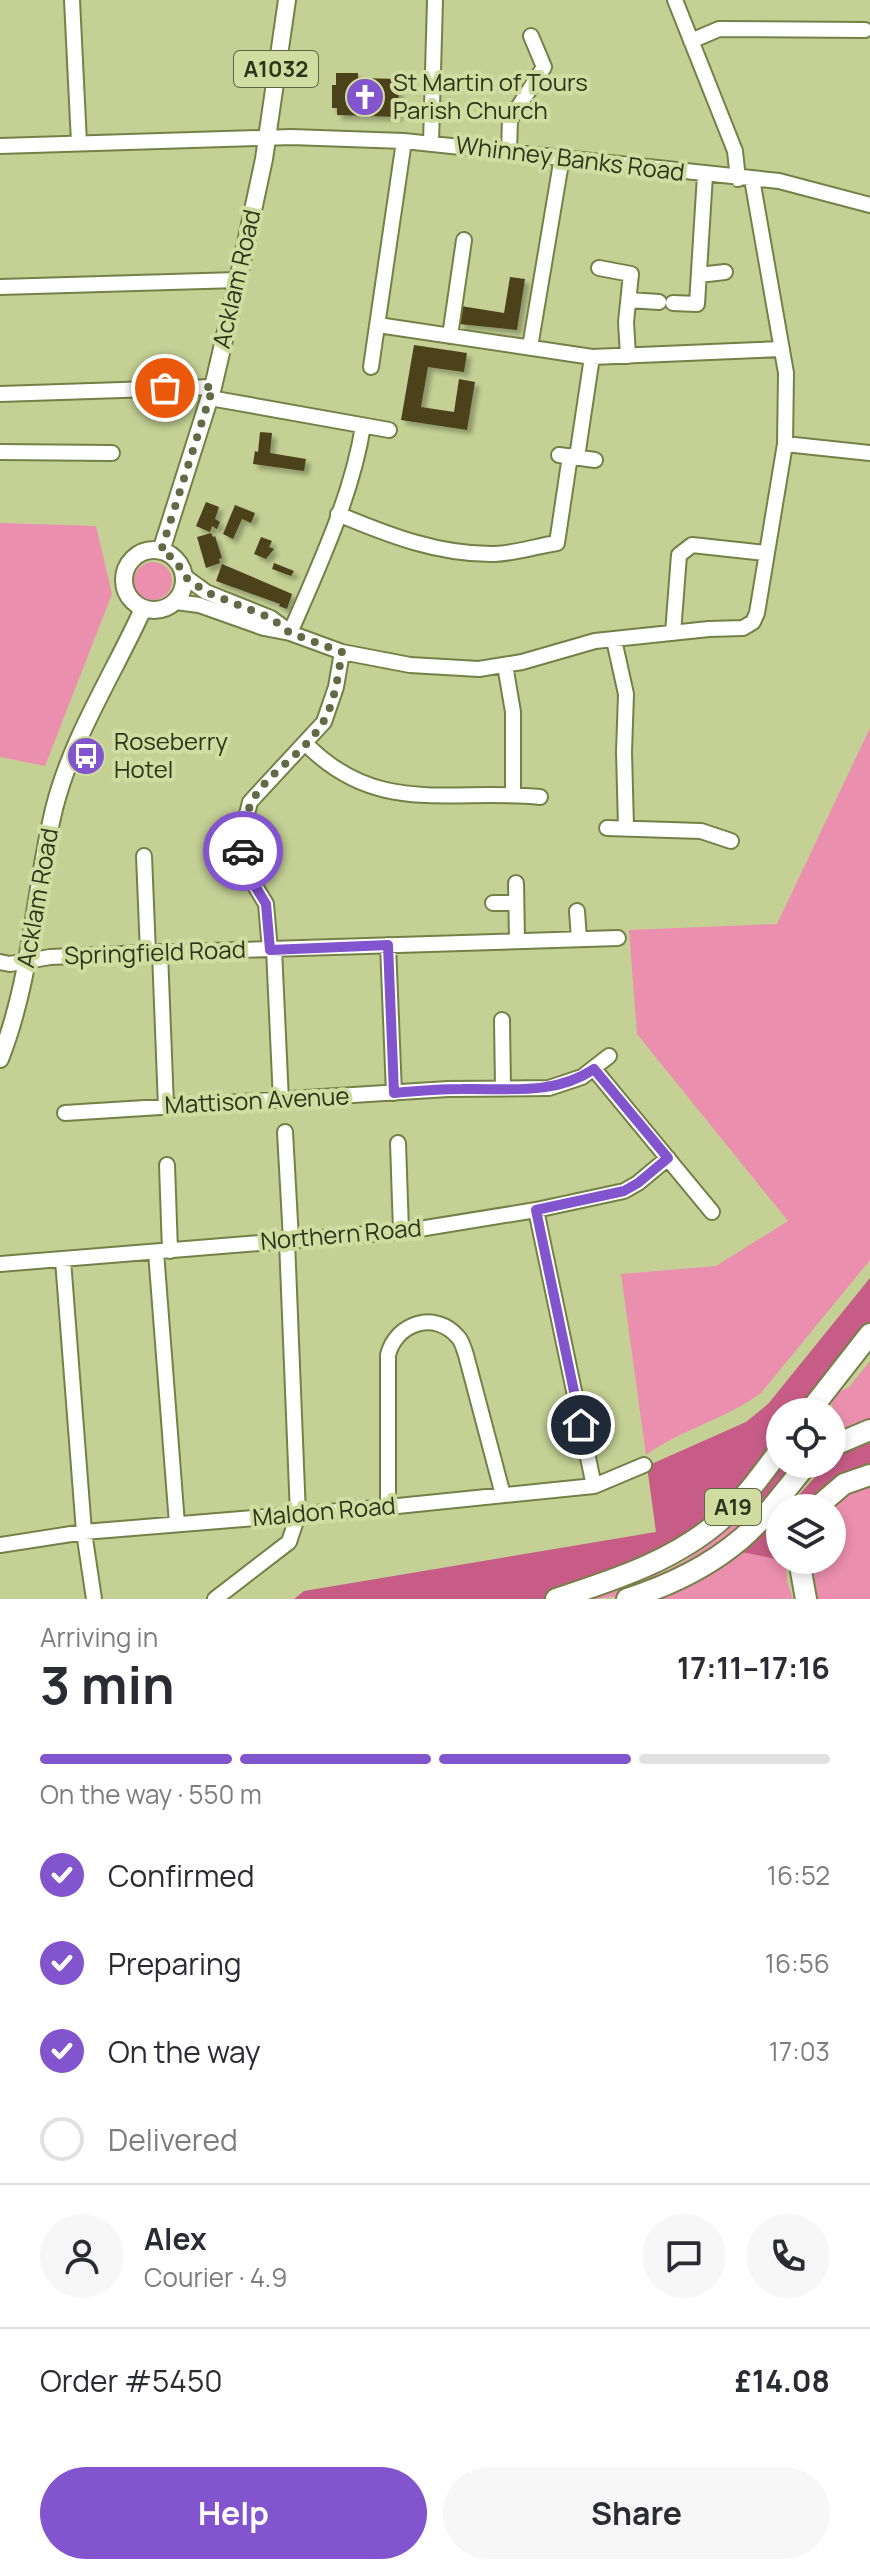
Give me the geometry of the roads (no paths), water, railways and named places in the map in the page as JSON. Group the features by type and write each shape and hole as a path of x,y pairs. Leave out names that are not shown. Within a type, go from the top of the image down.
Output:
{"highway":[{"path":"820,1398 870,1334"},
{"path":"846,1440 870,1430"},
{"name":"A19","path":"556,1599 633,1572 695,1540 724,1517 766,1467"},
{"path":"832,1494 844,1484 870,1475"},
{"name":"A19","path":"627,1599 664,1587 706,1564 742,1538 795,1478"},
{"path":"802,1574 806,1599"}],"main road":[{"name":"Acklam Road","path":"161,551 211,392 238,280 267,138 287,0"},
{"path":"161,551 176,560 184,576 184,585 176,602 160,610 143,609 128,596 124,576 133,559 141,553 161,551"},
{"name":"Acklam Road","path":"0,1059 18,1003 57,800 73,751 105,680 143,609"}],"street":[{"path":"72,0 79,143"},
{"path":"431,143 435,0"},
{"path":"176,602 199,605 342,652 410,665 479,669 595,641 743,628 753,622 785,444 786,373 745,179 675,0"},
{"path":"691,41 719,29 865,30"},
{"path":"509,151 510,120 544,67 531,36"},
{"name":"Whinney Banks Road","path":"0,146 267,138 404,141 779,181 870,205"},
{"path":"371,367 404,141"},
{"path":"530,347 562,157"},
{"path":"629,300 697,304 705,175"},
{"path":"450,336 464,240"},
{"path":"599,268 631,274 626,322 628,356"},
{"path":"699,275 725,272"},
{"path":"0,287 238,280"},
{"path":"378,325 592,357 782,349"},
{"path":"338,514 413,544 475,553 497,554 557,543 569,456 592,357"},
{"path":"0,394 211,392 389,430"},
{"path":"290,633 358,458 363,426"},
{"path":"785,444 870,453"},
{"path":"0,452 112,453"},
{"path":"569,456 595,460"},
{"path":"673,633 679,555 692,545 765,553"},
{"path":"184,576 206,592 271,618 290,633"},
{"path":"614,640 626,694 626,827"},
{"path":"281,1101 269,915 243,866 242,834 250,802 324,722 336,687 342,652"},
{"path":"505,665 513,712 513,794"},
{"path":"306,744 320,759 370,788 410,796 513,794 540,797"},
{"path":"607,828 701,831 731,841"},
{"path":"144,856 166,1107"},
{"path":"516,883 517,941"},
{"path":"493,903 516,903"},
{"path":"577,911 579,939"},
{"name":"Springfield Road","path":"0,962 10,964 50,957 154,952 618,938"},
{"path":"388,945 394,1093"},
{"path":"502,1020 503,1088"},
{"name":"Mattison Avenue","path":"65,1113 448,1089 549,1088 566,1084 594,1069 609,1056"},
{"path":"594,1069 712,1212"},
{"path":"215,1599 289,1542 298,1515 285,1132"},
{"path":"398,1143 401,1231"},
{"name":"Northern Road","path":"0,1264 401,1231 536,1210 624,1191 668,1158"},
{"path":"167,1165 163,1252 177,1524"},
{"path":"536,1210 594,1486"},
{"path":"63,1260 84,1532 94,1599"},
{"path":"388,1507 388,1355 391,1340 400,1331 424,1322 442,1325 459,1337 503,1495"},
{"name":"Maldon Road","path":"0,1545 84,1532 388,1507 594,1486 644,1465"}],"place":[{"name":"St Martin of Tours Parish Church","path":"365,97"},
{"name":"Roseberry Hotel","path":"86,756"}]}
